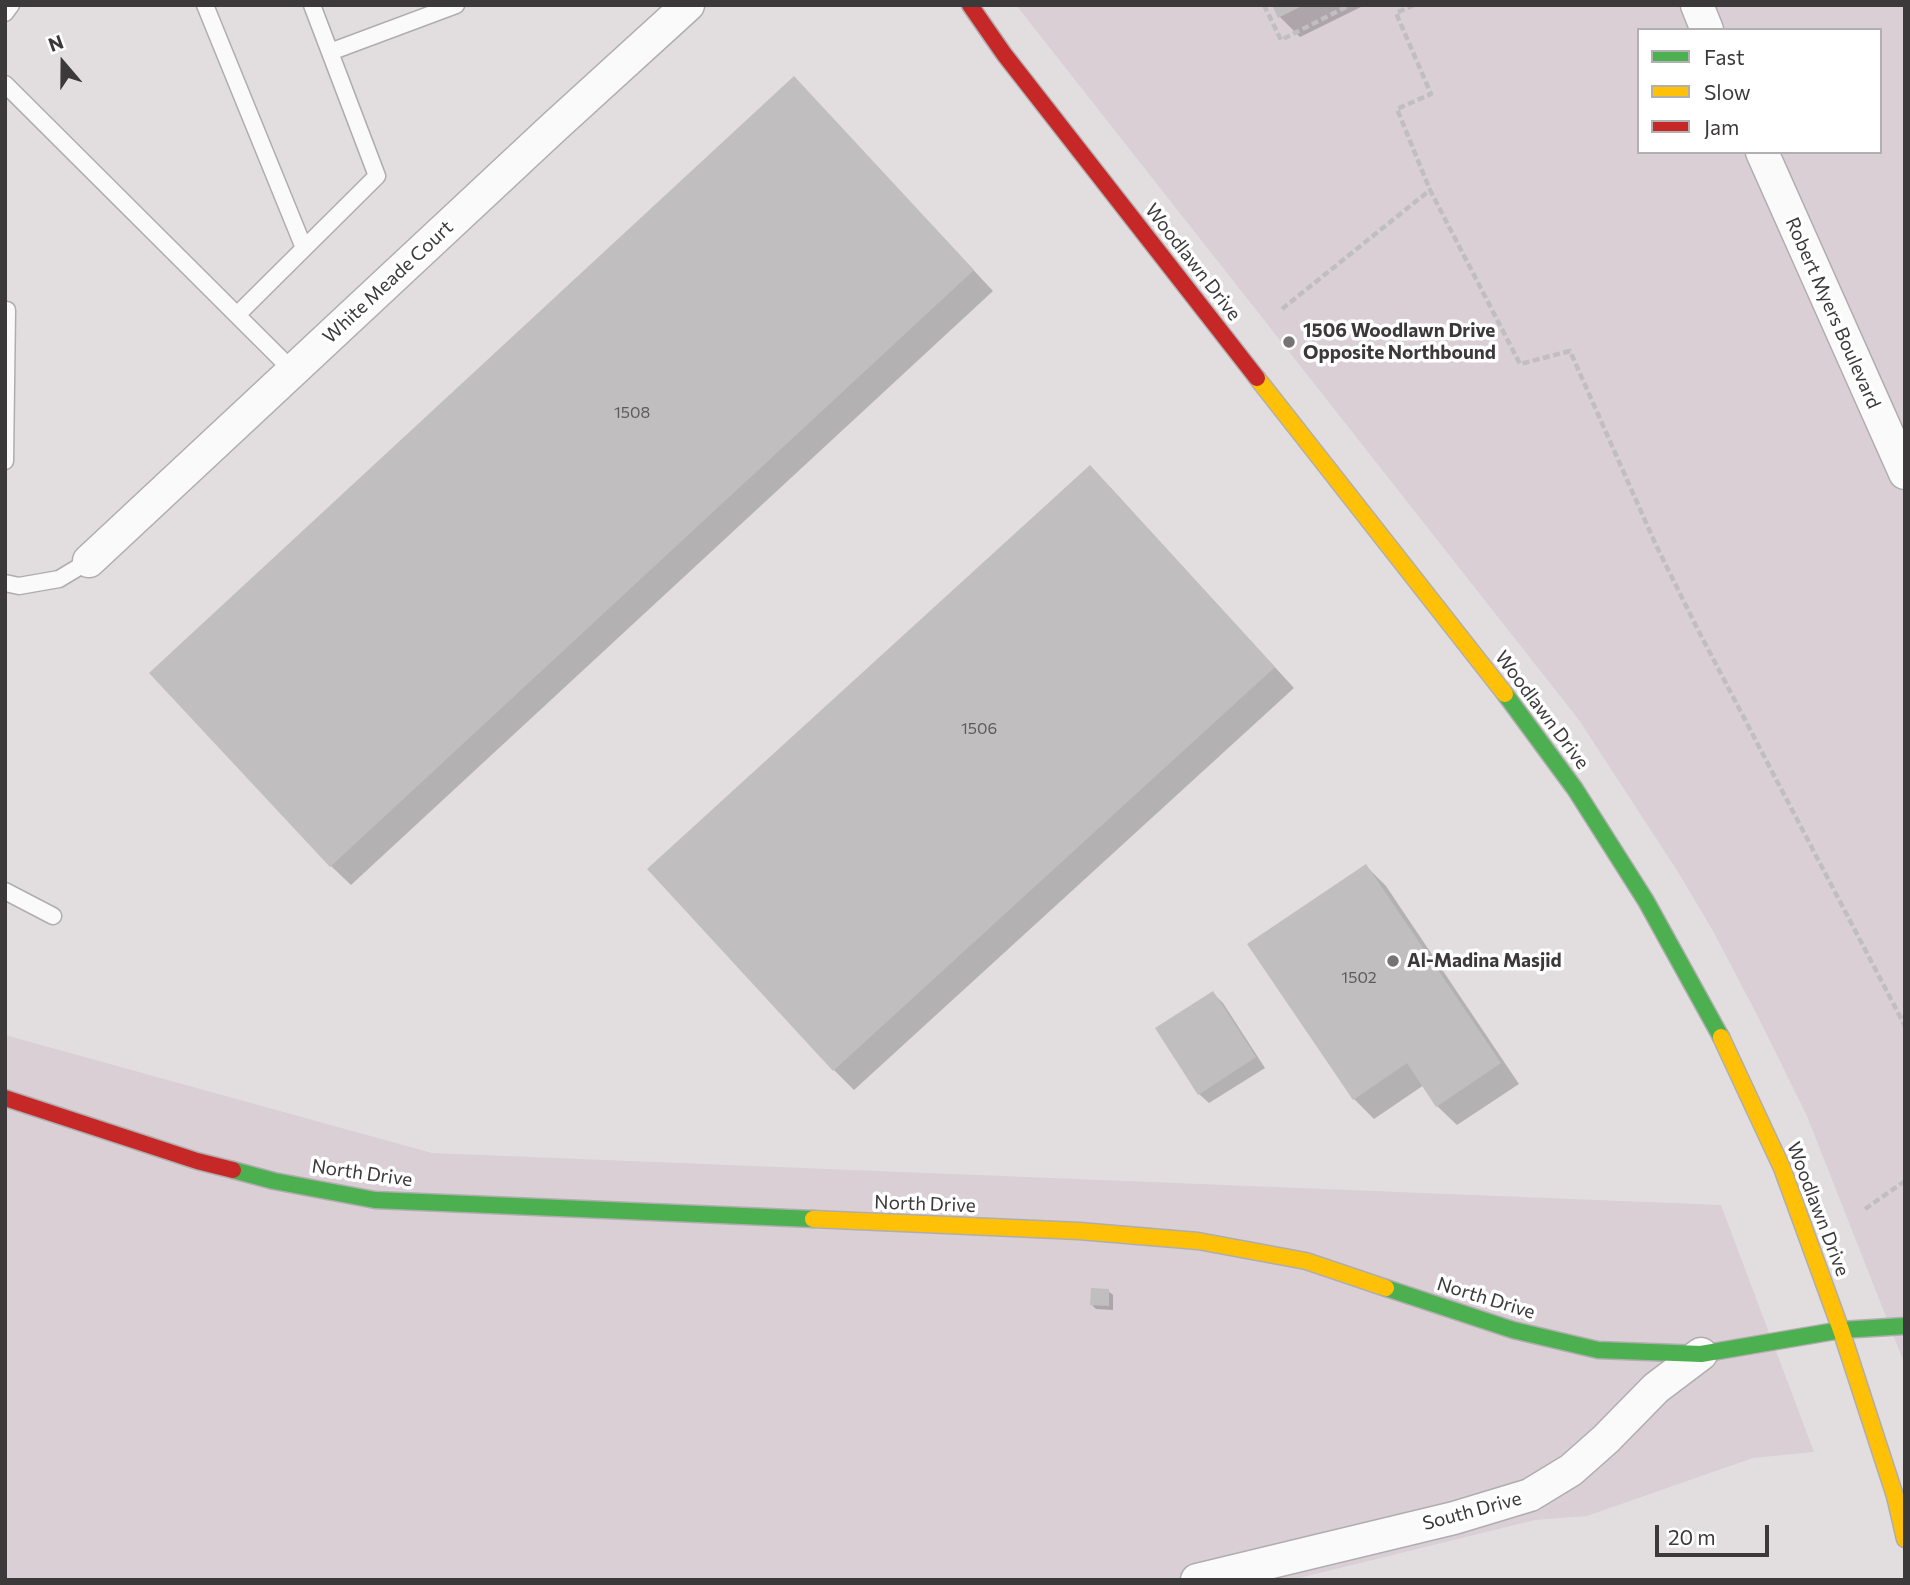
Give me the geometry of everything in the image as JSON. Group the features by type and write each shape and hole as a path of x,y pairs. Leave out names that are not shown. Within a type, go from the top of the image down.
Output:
{"street":[{"name":"White Meade Court","path":"89,561 688,5"},
{"name":"Woodlawn Drive","path":"970,5 1029,86 1490,674 1575,789 1646,901 1719,1032 1782,1168 1841,1330 1895,1496 1905,1539"},
{"path":"1697,5 1706,28"},
{"name":"Robert Myers Boulevard","path":"1763,154 1905,473"},
{"name":"North Drive","path":"5,1098 197,1161 274,1181 375,1200 1079,1231 1198,1241 1306,1261 1513,1330 1598,1350 1701,1354 1841,1330 1905,1326"},
{"name":"South Drive","path":"1197,1580 1454,1518 1530,1495 1570,1470 1606,1440 1656,1388 1701,1354"}],"lane":[{"path":"5,13 11,5"},
{"path":"205,5 304,248"},
{"path":"237,315 377,176 312,5"},
{"path":"330,52 456,5"},
{"path":"5,84 293,371"},
{"path":"5,461 7,310"},
{"path":"5,583 19,586 60,579 89,561"},
{"path":"5,891 53,916"}],"path":[{"path":"1264,5 1280,40 1350,5"},
{"path":"1392,5 1431,94 1397,109 1430,190 1520,364 1570,351 1655,543 1696,626 1905,1026"},
{"path":"1396,13 1414,5"},
{"path":"1282,309 1430,190"},
{"path":"1865,1209 1905,1181"}],"shaded area":[{"path":"1016,5 1905,5 1905,1365 1807,1116 1713,931 1579,720"},
{"path":"5,1035 432,1153 1721,1205 1814,1452 1753,1458 1587,1516 1535,1520 1291,1580 5,1580"}],"building":[{"path":"1272,5 1304,5 1278,18"},
{"path":"794,76 974,270 330,867 149,673"},
{"path":"1090,465 1275,667 833,1071 647,869"},
{"path":"1366,864 1501,1063 1436,1107 1407,1063 1353,1100 1247,944"},
{"path":"1213,991 1256,1057 1198,1095 1155,1028"},
{"path":"1091,1288 1109,1289 1109,1306 1090,1305"}],"traffic: fast":[{"path":"1505,694 1575,789 1646,901 1721,1037"},
{"path":"233,1170 274,1181 375,1200 813,1219"},
{"path":"1386,1288 1513,1330 1598,1350 1701,1354 1841,1330 1905,1326"}],"traffic: slow":[{"path":"1257,378 1505,694"},
{"path":"1721,1037 1782,1168 1841,1330 1895,1496 1905,1539"},
{"path":"813,1219 1079,1231 1198,1241 1306,1261 1386,1288"}],"traffic: jam":[{"path":"970,5 1004,54 1257,378"},
{"path":"5,1098 197,1161 233,1170"}],"place":[{"name":"1506 Woodlawn Drive Opposite Northbound","path":"1289,342"},
{"name":"Al-Madina Masjid","path":"1393,961"}]}
